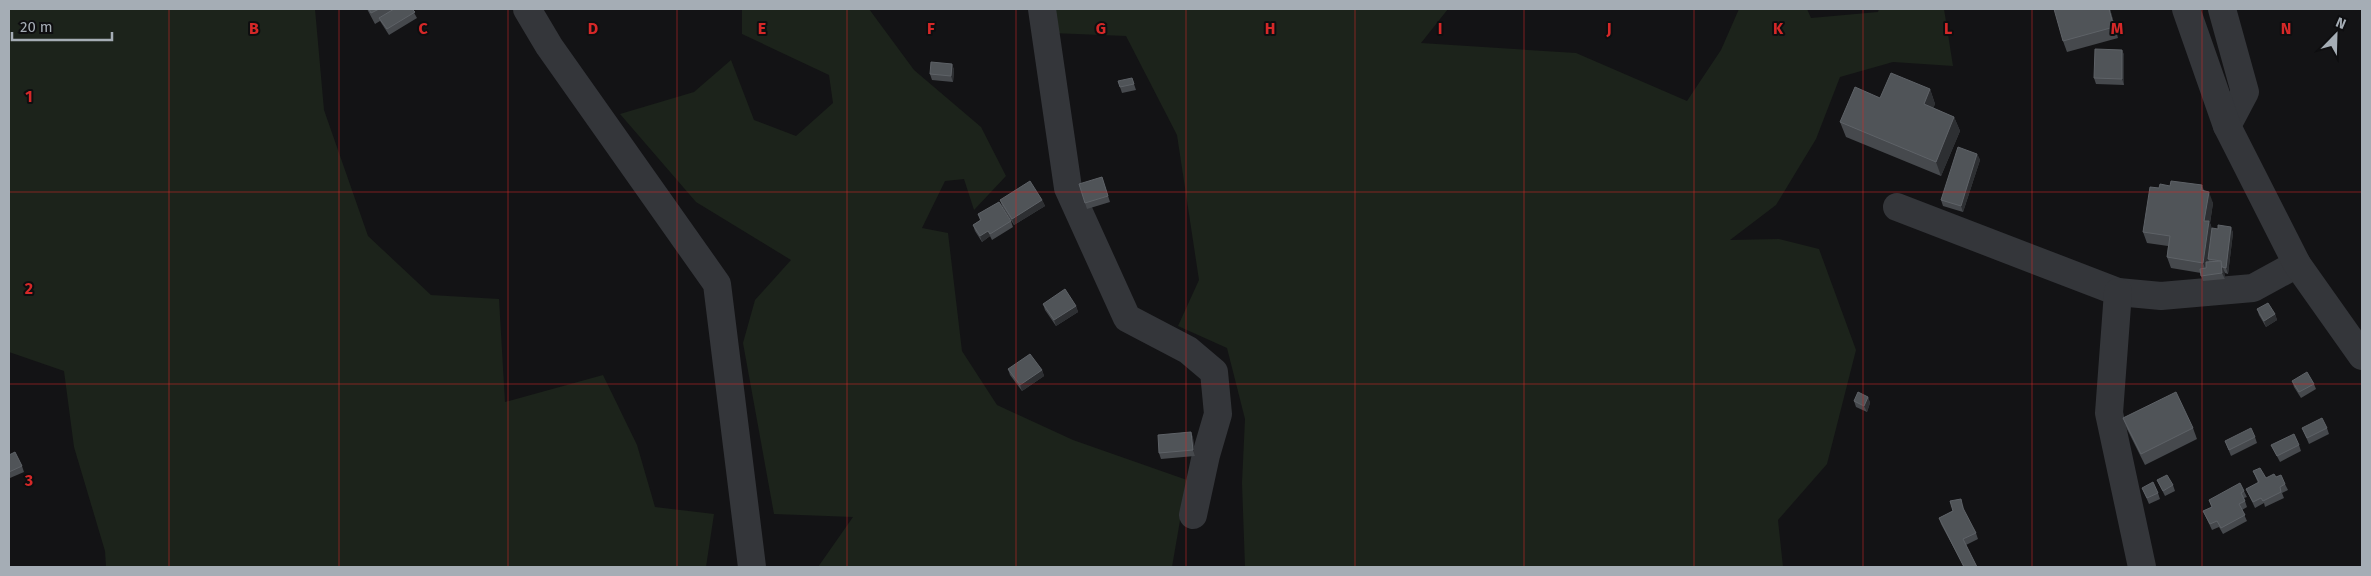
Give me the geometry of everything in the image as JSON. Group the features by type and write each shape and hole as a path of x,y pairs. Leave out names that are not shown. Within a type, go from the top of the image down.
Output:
{"street":[{"path":"527,9 549,46 717,284 752,567"},
{"path":"1042,9 1068,188 1127,318 1188,350 1214,372 1218,414 1206,455 1193,515"},
{"path":"2186,9 2227,126 2296,264 2362,356"},
{"path":"2222,9 2245,92 2227,126"},
{"path":"1897,208 2118,292 2161,296 2253,288 2296,264"},
{"path":"2118,292 2109,412 2142,567"}],"shaded area":[{"path":"9,9 315,9 324,110 368,236 431,295 499,299 505,402 603,375 637,445 655,507 714,514 706,567 106,567 105,551 74,447 64,371 9,352"},
{"path":"742,9 869,9 914,70 981,127 1006,176 974,210 964,179 945,181 922,228 948,233 962,351 997,405 1073,440 1187,480 1172,567 818,567 853,517 774,514 743,343 755,300 791,260 696,202 620,114 694,92 731,60 754,120 796,136 833,103 829,75 742,34"},
{"path":"1051,9 1448,9 1421,43 1576,53 1687,101 1721,50 1739,9 1807,9 1811,18 1878,12 1879,9 1944,9 1953,66 1893,62 1840,77 1816,139 1776,205 1730,240 1779,239 1819,249 1856,350 1827,464 1778,520 1783,567 1245,567 1242,483 1245,419 1227,348 1178,326 1199,280 1177,135 1126,36 1052,33"}],"building":[{"path":"369,9 379,9 371,13"},
{"path":"394,9 412,9 415,12 387,29 379,18"},
{"path":"2054,9 2109,9 2114,27 2063,41"},
{"path":"2095,49 2122,50 2122,79 2094,78"},
{"path":"931,62 952,64 951,76 930,74"},
{"path":"1891,73 1930,89 1924,104 1954,117 1936,162 1840,122 1855,87 1880,98"},
{"path":"1132,78 1134,84 1120,87 1118,81"},
{"path":"1958,147 1977,154 1961,206 1941,200"},
{"path":"1102,177 1108,196 1085,203 1079,184"},
{"path":"1030,181 1042,200 1012,219 1000,200"},
{"path":"2171,181 2202,185 2201,190 2209,192 2204,221 2209,221 2203,263 2167,257 2170,236 2143,232 2150,187 2159,188 2160,184 2170,186"},
{"path":"999,202 1011,221 990,234 988,231 980,236 973,225 981,220 978,214"},
{"path":"2218,225 2231,227 2226,268 2222,267 2221,261 2208,259 2212,228 2218,229"},
{"path":"2221,261 2222,273 2201,276 2200,269 2206,268 2206,262"},
{"path":"1065,289 1076,306 1054,320 1043,304"},
{"path":"2268,303 2275,314 2264,321 2257,309"},
{"path":"1030,354 1042,370 1020,385 1008,369"},
{"path":"2307,372 2314,384 2299,392 2292,381"},
{"path":"1858,392 1868,397 1864,406 1854,401"},
{"path":"2176,392 2193,428 2141,454 2123,418"},
{"path":"2322,418 2327,428 2307,438 2302,428"},
{"path":"2251,428 2255,437 2229,450 2225,441"},
{"path":"1191,432 1193,450 1159,453 1158,435"},
{"path":"2294,434 2299,445 2277,456 2271,445"},
{"path":"15,452 22,466 9,472 9,455"},
{"path":"2260,468 2266,478 2274,474 2276,477 2281,475 2285,484 2280,487 2281,492 2263,501 2261,498 2253,502 2246,489 2259,482 2253,471"},
{"path":"2167,475 2173,485 2163,491 2157,480"},
{"path":"2153,482 2158,493 2147,498 2142,488"},
{"path":"2240,483 2244,491 2241,493 2245,501 2239,504 2245,515 2221,528 2217,521 2210,524 2203,511 2212,507 2209,500"},
{"path":"1961,499 1963,508 1976,533 1963,539 1977,567 1964,567 1939,518 1953,511 1950,501"}]}
